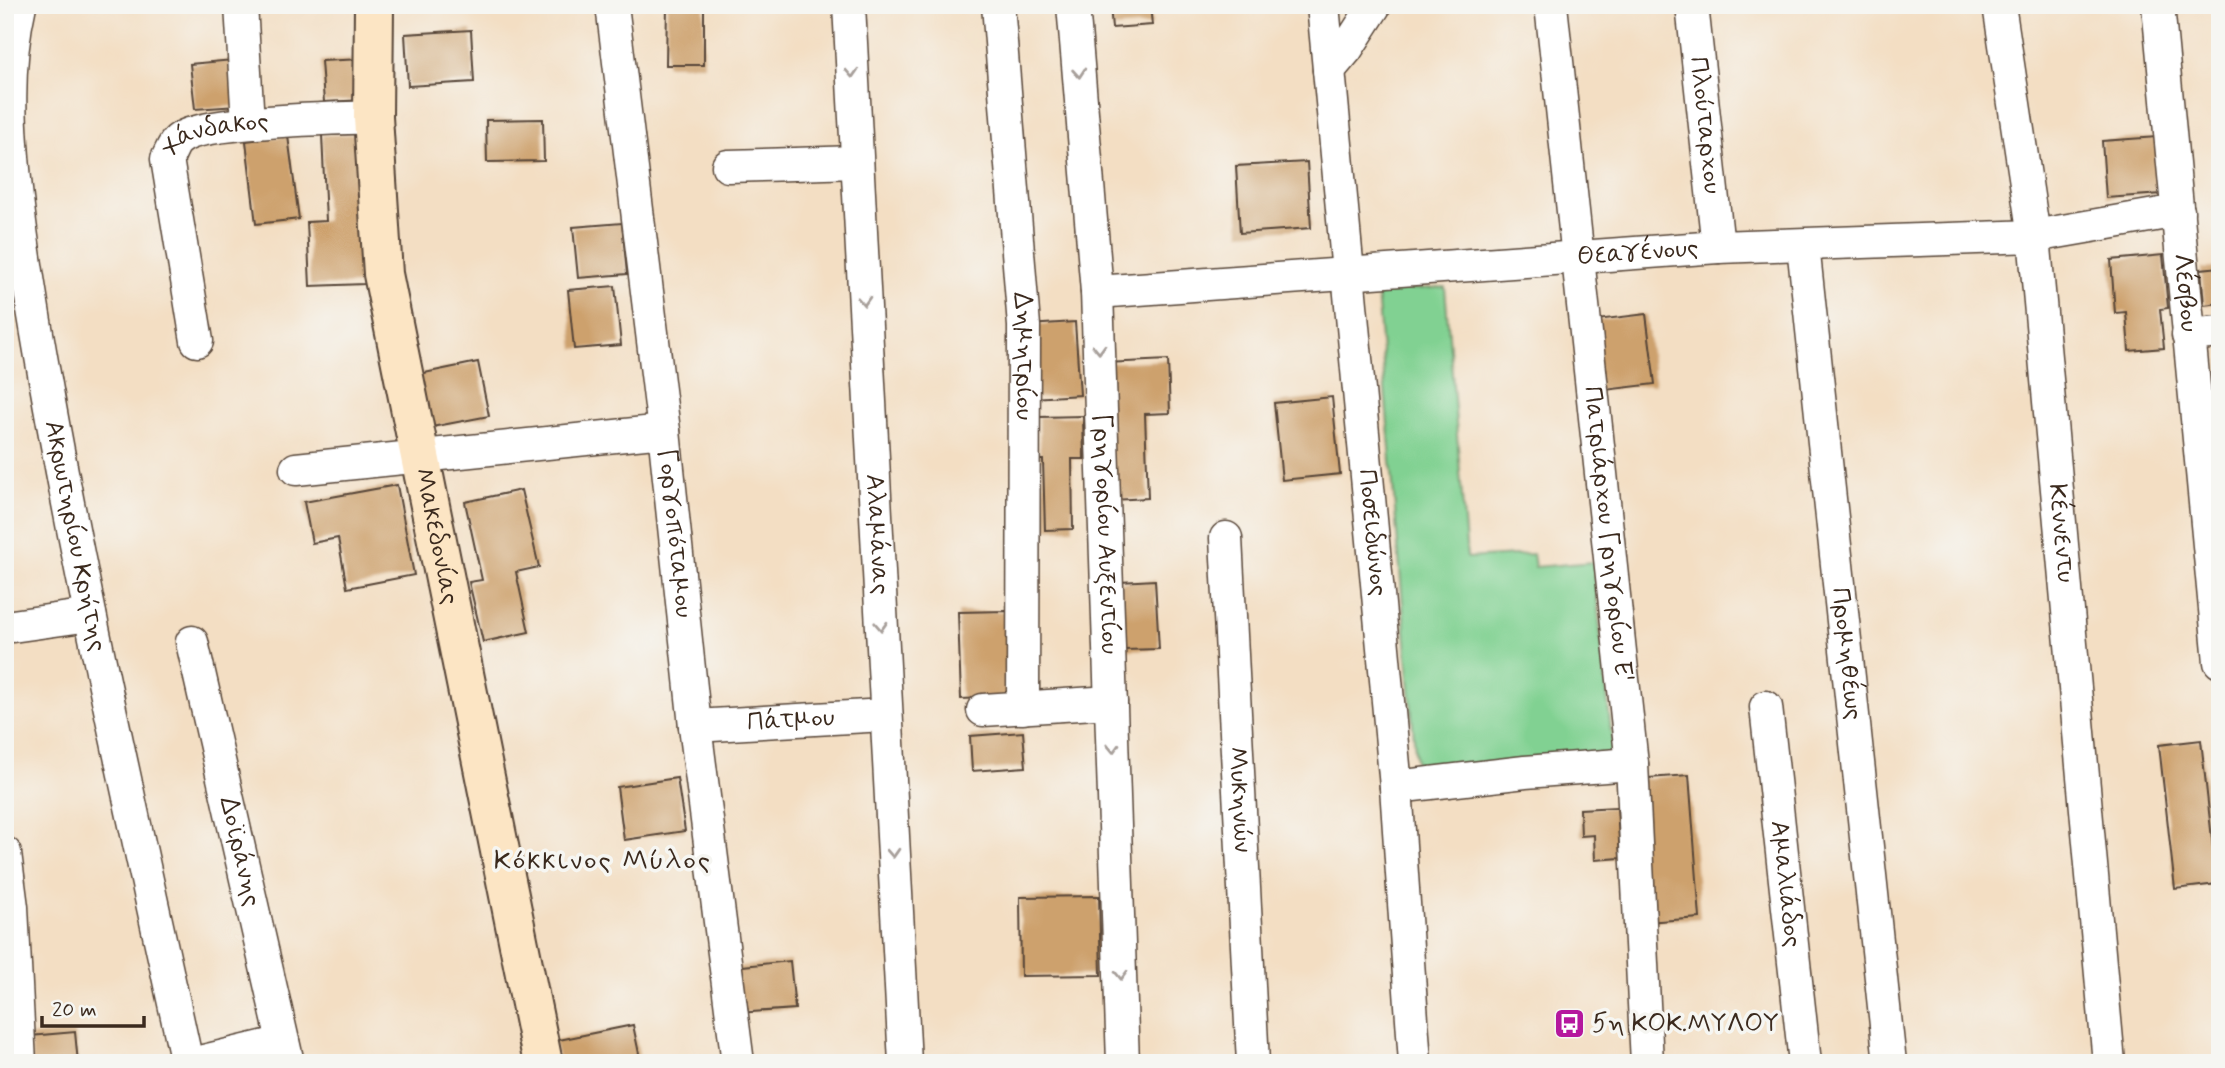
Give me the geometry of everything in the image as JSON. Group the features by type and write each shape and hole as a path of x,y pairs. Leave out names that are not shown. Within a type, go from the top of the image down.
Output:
{"street":[{"name":"Ακρωτηρίου Κρήτης","path":"20,5 12,38 10,104 14,174 34,319 90,615 187,1063"},
{"path":"241,5 248,123"},
{"name":"Μακεδονίας","path":"374,5 373,117 383,275 543,1063"},
{"name":"Γοργοπόταμου","path":"612,5 664,432 695,726 738,1063"},
{"name":"Αλαμάνας","path":"849,5 905,1063"},
{"name":"Δημητρίου","path":"998,5 1024,326 1023,708"},
{"name":"Γρηγορίου Αυξεντίου","path":"1073,5 1097,292 1124,1063"},
{"name":"Ποσειδώνος","path":"1323,5 1396,787 1415,1063"},
{"path":"1329,69 1346,50 1375,5"},
{"name":"Πατριάρχου Γρηγορίου E'","path":"1551,5 1632,764 1647,1063"},
{"name":"Πλούταρχου","path":"1692,5 1718,247"},
{"name":"Κέννεντυ","path":"1999,5 2034,236 2109,1063"},
{"name":"Λέσβου","path":"2158,5 2220,662"},
{"name":"Χάνδακος","path":"197,341 166,159 178,139 198,131 248,123 373,117"},
{"path":"728,166 857,162"},
{"name":"Θεαγένους","path":"1097,292 1718,247 2034,236 2178,211"},
{"name":"Προμηθέως","path":"1803,245 1891,1063"},
{"path":"2188,335 2220,332"},
{"path":"296,469 664,432"},
{"name":"Μυκηνών","path":"1226,538 1254,1063"},
{"path":"5,627 90,615"},
{"name":"Δοϊράνης","path":"192,642 286,1052"},
{"path":"983,710 1111,702"},
{"name":"Αμαλιάδος","path":"1766,706 1805,1063"},
{"name":"Πάτμου","path":"695,726 885,715"},
{"path":"1396,787 1525,772 1632,764"},
{"path":"5,853 12,907 20,1063"},
{"path":"195,1063 286,1052"}],"green space":[{"path":"1445,287 1467,558 1533,554 1535,567 1593,562 1614,760 1417,775 1377,292"}],"building":[{"path":"667,5 704,5 704,65 666,65"},
{"path":"1110,5 1150,5 1152,25 1112,28"},
{"path":"471,30 474,82 408,86 405,34"},
{"path":"363,59 365,100 324,102 321,61"},
{"path":"233,60 237,106 195,109 190,64"},
{"path":"543,119 544,161 487,162 486,120"},
{"path":"358,134 365,284 310,286 307,222 326,221 322,135"},
{"path":"288,136 299,219 256,224 246,141"},
{"path":"2157,137 2162,194 2106,198 2102,141"},
{"path":"1307,162 1311,228 1240,233 1236,166"},
{"path":"622,223 627,274 578,278 573,227"},
{"path":"2163,255 2168,308 2160,309 2164,348 2129,351 2126,312 2115,313 2111,260"},
{"path":"2220,267 2220,303 2204,305 2201,269"},
{"path":"615,286 621,345 574,349 568,290"},
{"path":"1646,314 1655,384 1597,391 1588,321"},
{"path":"1075,322 1080,395 1033,398 1028,325"},
{"path":"1168,360 1170,413 1145,414 1148,498 1113,500 1106,363"},
{"path":"478,362 489,416 416,430 405,377"},
{"path":"1332,397 1340,474 1282,480 1274,403"},
{"path":"1083,416 1084,459 1072,459 1073,529 1045,530 1039,417"},
{"path":"397,485 414,575 347,588 338,538 312,543 304,502"},
{"path":"521,490 539,567 516,572 529,632 483,642 469,582 482,580 465,502"},
{"path":"1155,580 1159,649 1124,650 1120,582"},
{"path":"1007,611 1010,697 961,699 958,612"},
{"path":"1023,732 1026,767 972,771 970,736"},
{"path":"2201,740 2217,884 2175,889 2159,745"},
{"path":"1689,775 1700,918 1646,922 1635,779"},
{"path":"677,778 685,831 624,840 617,787"},
{"path":"1617,807 1620,858 1595,860 1594,835 1581,836 1580,809"},
{"path":"1099,896 1101,975 1021,976 1020,897"},
{"path":"790,961 795,1009 738,1013 733,967"},
{"path":"633,1025 641,1063 559,1063 554,1041"},
{"path":"75,1032 78,1063 32,1063 30,1036"}],"place":[{"name":"5η ΚΟΚ.ΜΥΛΟΥ","path":"1569,1024"}],"district":[{"name":"Κόκκινος Μύλος","path":"603,861"}]}
